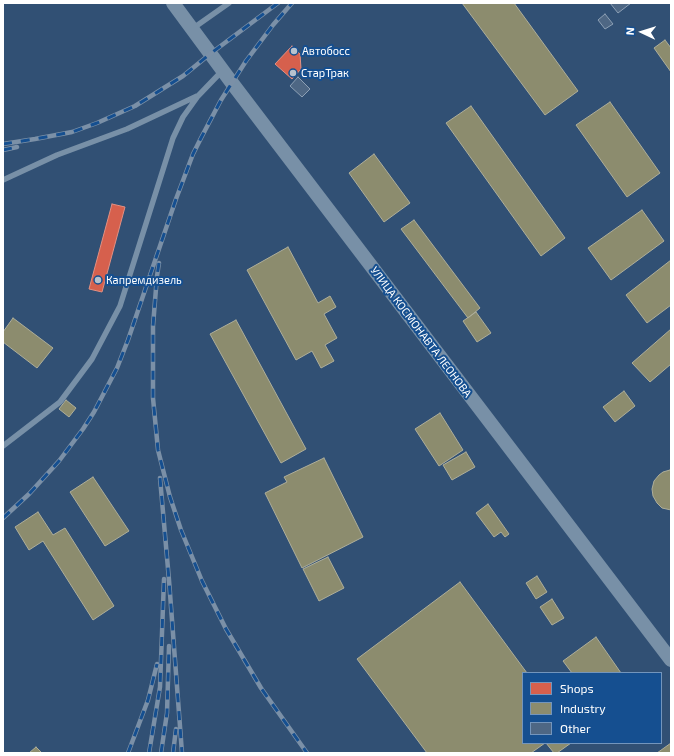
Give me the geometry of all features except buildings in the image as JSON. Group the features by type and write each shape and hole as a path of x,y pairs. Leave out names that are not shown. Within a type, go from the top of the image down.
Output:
{"street":[{"name":"УЛИЦА КОСМОНАВТА ЛЕОНОВА","path":"173,3 223,71 671,660"}],"lane":[{"path":"192,29 229,3"},
{"path":"3,446 60,402 92,359 120,306 174,138 183,117 198,96 223,71"},
{"path":"3,180 57,155 127,129 198,96"}],"railway":[{"path":"3,144 72,132 97,123 135,106 183,76 278,3"},
{"path":"3,518 29,494 59,461 94,412 117,368 128,340 176,199 193,154 221,100 246,61 273,25 292,3"},
{"path":"3,150 17,147"},
{"path":"159,263 153,326 153,398 158,450 170,497 181,530 202,581 226,629 261,688 307,753"},
{"path":"160,478 182,753"},
{"path":"149,753 160,687 164,579"},
{"path":"161,753 167,713 169,646"},
{"path":"128,753 148,700 157,664"},
{"path":"173,753 176,729"}],"place":[{"name":"Автобосс","path":"294,51"},
{"name":"СтарТрак","path":"293,73"},
{"name":"Капремдизель","path":"98,280"}]}
